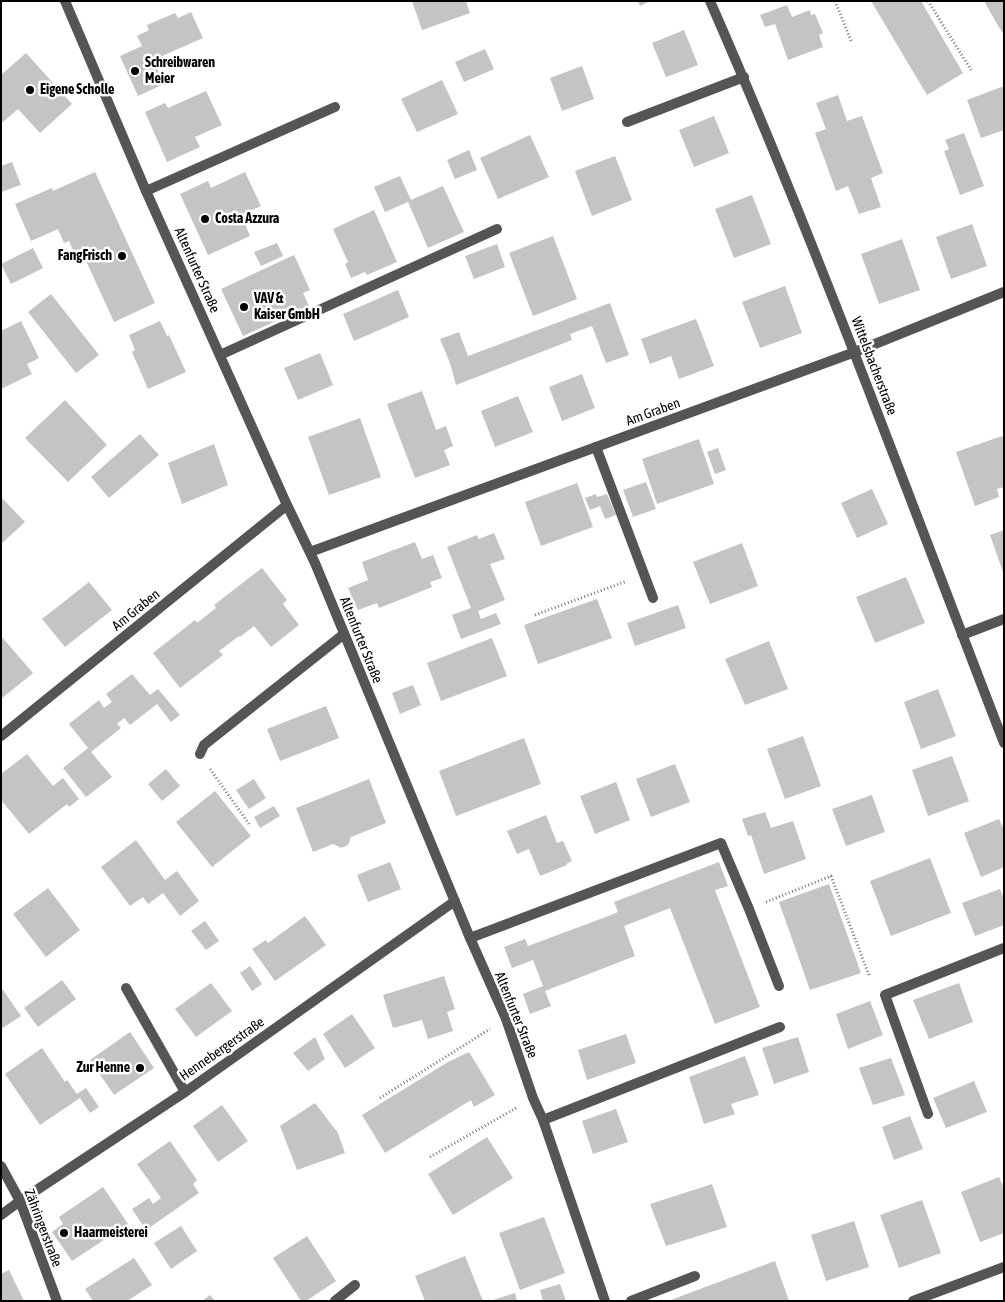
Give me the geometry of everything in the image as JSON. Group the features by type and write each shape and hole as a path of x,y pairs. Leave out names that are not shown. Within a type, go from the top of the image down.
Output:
{"street":[{"name":"Altenfurter Straße","path":"65,1 146,191 310,552 470,938 506,1019 605,1301"},
{"name":"Wittelsbacherstraße","path":"710,1 744,77 855,352 1004,743"},
{"path":"627,122 744,77"},
{"path":"146,191 335,107"},
{"path":"220,356 497,230"},
{"name":"Am Graben","path":"310,552 855,352 1004,292"},
{"path":"596,447 653,598"},
{"name":"Am Graben","path":"1,736 288,505"},
{"path":"962,635 1004,619"},
{"path":"200,754 204,746 344,634"},
{"path":"470,938 721,843 749,908 779,986"},
{"name":"Hennebergerstraße","path":"1,1215 184,1092 455,901"},
{"path":"928,1114 885,995 1004,948"},
{"path":"126,988 184,1092"},
{"path":"542,1120 780,1028"},
{"name":"Zähringerstraße","path":"1,1166 20,1201 57,1301"},
{"path":"913,1301 1004,1268"},
{"path":"631,1301 695,1276"},
{"path":"335,1301 355,1285"}],"path":[{"path":"835,1 852,43"},
{"path":"928,1 971,70"},
{"path":"535,616 644,575"},
{"path":"200,754 249,824"},
{"path":"749,908 832,876 869,975"},
{"path":"380,1098 506,1019"},
{"path":"430,1158 533,1098"}],"building":[{"path":"412,1 466,1 470,13 422,30"},
{"path":"638,1 650,1 640,6"},
{"path":"871,1 921,1 963,73 927,95"},
{"path":"984,1 1004,1 1004,35 997,24"},
{"path":"787,5 792,17 810,10 811,15 815,14 823,33 819,35 823,47 788,60 775,24 765,27 760,15"},
{"path":"191,12 203,38 153,60 164,84 138,96 120,56 142,46 137,36 149,30 147,25 175,13 178,18"},
{"path":"684,30 698,65 666,77 652,43"},
{"path":"485,49 494,69 464,82 455,62"},
{"name":"Eigene Scholle","path":"26,53 72,104 40,133 18,109 3,122 1,120 1,75"},
{"path":"582,66 594,99 562,111 550,78"},
{"path":"442,80 458,114 417,132 401,99"},
{"path":"1004,86 1004,130 981,138 967,100"},
{"path":"206,91 222,125 195,137 200,147 167,162 145,112 165,103 168,108"},
{"path":"838,95 847,121 862,116 883,173 871,178 881,207 859,214 848,186 836,191 815,133 826,129 816,103"},
{"path":"714,116 729,153 694,167 679,130"},
{"path":"964,133 984,186 960,195 944,151 949,149 945,140"},
{"path":"530,135 549,177 498,199 480,158"},
{"path":"469,150 477,170 455,179 447,160"},
{"path":"615,156 632,200 592,216 575,171"},
{"path":"12,162 21,185 1,192 1,166"},
{"path":"95,172 155,303 114,322 82,252 75,255 69,241 64,243 58,229 31,241 15,204 52,188 53,191"},
{"path":"245,172 261,206 241,215 250,236 208,255 180,194 208,181 211,188"},
{"path":"400,176 411,200 443,186 464,232 428,248 408,202 385,212 374,187"},
{"path":"752,195 771,244 734,258 715,209"},
{"path":"374,210 397,262 367,275 365,272 351,278 345,264 348,262 333,229"},
{"path":"972,224 987,266 951,279 936,237"},
{"path":"553,236 577,299 533,316 509,253"},
{"path":"902,239 920,290 879,304 861,254"},
{"path":"277,243 283,256 261,266 254,252"},
{"path":"497,244 505,267 474,279 465,256"},
{"path":"33,248 43,268 11,284 1,264"},
{"path":"294,255 310,290 303,293 309,306 243,336 221,289"},
{"path":"785,286 802,333 760,348 742,302"},
{"path":"398,290 409,317 354,341 343,314"},
{"path":"51,294 99,355 76,373 28,312"},
{"path":"610,303 629,355 606,363 592,326 570,334 572,340 456,385 450,363 440,339 459,332 468,356"},
{"path":"696,319 714,366 679,379 671,356 650,364 641,339"},
{"path":"21,321 39,358 27,364 32,374 1,389 1,331"},
{"path":"160,321 167,336 169,335 186,372 148,389 132,352 135,350 129,335"},
{"path":"320,353 333,385 298,400 284,368"},
{"path":"582,374 595,408 562,421 549,387"},
{"path":"422,391 436,430 446,426 453,446 444,450 450,465 415,478 387,404"},
{"path":"518,396 533,432 495,447 481,411"},
{"path":"65,400 107,445 68,482 25,438"},
{"path":"360,418 381,477 329,495 308,437"},
{"path":"140,434 159,455 109,498 91,477"},
{"path":"1002,436 1004,441 1004,487 997,489 999,497 975,506 956,452"},
{"path":"699,439 714,484 657,504 642,459"},
{"path":"214,444 228,485 182,504 168,463"},
{"path":"718,448 726,470 715,474 707,452"},
{"path":"646,482 656,509 633,517 623,490"},
{"path":"577,483 593,527 541,546 525,502"},
{"path":"872,489 888,524 857,538 841,503"},
{"path":"596,494 597,497 607,494 616,515 605,519 600,506 590,510 585,498"},
{"path":"1,497 25,522 1,544"},
{"path":"1004,530 1004,572 1003,572 990,535"},
{"path":"494,533 505,559 490,564 505,600 478,611 481,619 496,613 501,624 461,639 452,615 471,608 447,547 477,535 479,539"},
{"path":"415,542 422,559 433,555 442,578 430,582 432,587 379,608 377,603 358,610 348,588 368,580 362,562"},
{"path":"742,543 758,586 710,604 693,562"},
{"path":"262,568 287,600 283,604 299,625 271,647 254,626 219,651 223,655 180,688 153,653 195,620 197,623 216,608 214,605"},
{"path":"906,577 925,623 875,643 856,597"},
{"path":"89,582 112,610 65,647 42,619"},
{"path":"597,599 612,638 538,664 524,625"},
{"path":"678,605 686,628 635,646 627,623"},
{"path":"1,636 33,673 1,699"},
{"path":"492,638 507,676 441,701 427,663"},
{"path":"769,641 788,689 745,705 725,659"},
{"path":"132,674 150,695 158,689 180,715 171,722 157,704 130,725 124,718 117,724 121,728 91,752 112,777 86,797 63,768 88,748 69,724 99,700 104,708 112,702 106,694"},
{"path":"413,685 421,705 400,714 392,693"},
{"path":"938,689 956,736 921,749 904,702"},
{"path":"326,706 339,738 280,761 267,729"},
{"path":"803,736 821,786 785,799 767,749"},
{"path":"524,738 541,784 456,816 439,771"},
{"path":"27,754 53,786 63,778 79,799 69,807 67,804 29,834 1,800 1,774"},
{"path":"952,756 969,801 928,816 912,770"},
{"path":"675,764 690,802 651,817 636,779"},
{"path":"166,769 180,786 162,801 148,784"},
{"path":"254,779 266,798 249,809 236,790"},
{"path":"369,779 386,823 351,837 348,845 341,848 333,844 313,852 296,808"},
{"path":"616,782 630,820 595,834 580,796"},
{"path":"215,791 251,836 212,867 176,822"},
{"path":"872,795 885,832 846,846 832,809"},
{"path":"274,806 280,816 260,828 254,817"},
{"path":"765,812 771,828 793,821 806,859 764,874 751,835 748,836 742,819"},
{"path":"546,815 557,843 563,841 572,861 540,876 529,849 517,854 507,831"},
{"path":"999,819 1004,830 1004,867 981,877 964,833"},
{"path":"136,840 165,880 177,871 199,901 180,916 163,893 148,904 143,897 130,906 101,867"},
{"path":"930,858 951,913 891,936 870,881"},
{"path":"390,862 401,889 368,902 357,875"},
{"path":"719,862 728,886 715,890 760,1007 715,1024 670,908 624,926 635,956 545,991 551,1006 530,1014 523,994 543,986 533,960 512,968 504,947 525,939 528,946 611,915 618,912 614,902"},
{"path":"829,884 861,973 810,990 779,902"},
{"path":"48,888 80,930 46,957 13,914"},
{"path":"1000,889 1004,899 1004,925 975,936 962,903"},
{"path":"305,916 326,945 275,981 252,949 266,940 268,943"},
{"path":"205,921 219,941 206,950 191,931"},
{"path":"250,966 262,984 252,991 240,973"},
{"path":"444,976 455,1009 447,1012 453,1031 428,1039 422,1020 393,1028 383,995"},
{"path":"62,980 76,999 38,1027 24,1008"},
{"path":"211,983 232,1011 196,1037 175,1009"},
{"path":"959,983 973,1022 929,1039 913,1000"},
{"path":"1,987 21,1016 1,1029"},
{"path":"870,1001 883,1035 848,1049 836,1014"},
{"path":"352,1014 375,1048 345,1068 323,1034"},
{"path":"130,1032 154,1068 114,1095 90,1060"},
{"path":"626,1034 636,1063 587,1080 578,1050"},
{"path":"315,1037 325,1059 308,1071 293,1053"},
{"path":"798,1037 809,1072 774,1084 762,1048"},
{"path":"42,1048 65,1082 67,1080 77,1094 86,1088 99,1107 90,1113 80,1098 40,1125 5,1074"},
{"path":"469,1052 495,1095 474,1107 471,1100 385,1153 362,1115 448,1062"},
{"path":"745,1056 759,1095 731,1104 735,1114 704,1124 689,1077"},
{"path":"891,1058 905,1095 873,1105 859,1068"},
{"path":"974,1081 987,1112 946,1128 933,1098"},
{"path":"315,1103 338,1133 345,1153 297,1170 280,1126"},
{"path":"222,1105 248,1141 218,1162 193,1126"},
{"path":"616,1109 628,1142 593,1154 582,1121"},
{"path":"910,1116 923,1149 894,1160 882,1127"},
{"path":"487,1137 513,1178 453,1215 428,1174"},
{"path":"170,1141 197,1180 193,1184 199,1193 146,1230 132,1209 149,1198 153,1204 161,1198 137,1164"},
{"path":"999,1177 1004,1188 1004,1233 980,1242 961,1192"},
{"path":"712,1184 727,1227 666,1246 650,1204"},
{"path":"103,1187 128,1224 72,1261 52,1232 63,1224 59,1217"},
{"path":"922,1200 941,1253 899,1268 880,1215"},
{"path":"544,1217 565,1273 520,1290 499,1233"},
{"path":"854,1221 869,1267 826,1281 811,1235"},
{"path":"181,1226 197,1251 171,1269 154,1243"},
{"path":"307,1236 336,1281 306,1301 301,1301 273,1258"},
{"path":"465,1256 483,1301 425,1301 415,1276"},
{"path":"134,1258 152,1285 127,1301 93,1301 85,1289"},
{"path":"775,1261 789,1301 668,1301"},
{"path":"9,1270 24,1301 1,1301 1,1274"},
{"path":"560,1284 566,1301 543,1301 540,1290"},
{"path":"515,1293 517,1301 493,1301 493,1300"},
{"path":"210,1295 215,1301 202,1301"}],"place":[{"name":"Schreibwaren Meier","path":"135,71"},
{"name":"Eigene Scholle","path":"30,90"},
{"name":"Costa Azzura","path":"205,219"},
{"name":"FangFrisch","path":"122,256"},
{"name":"VAV & Kaiser GmbH","path":"244,307"},
{"name":"Zur Henne","path":"140,1068"},
{"name":"Haarmeisterei","path":"64,1233"}]}
